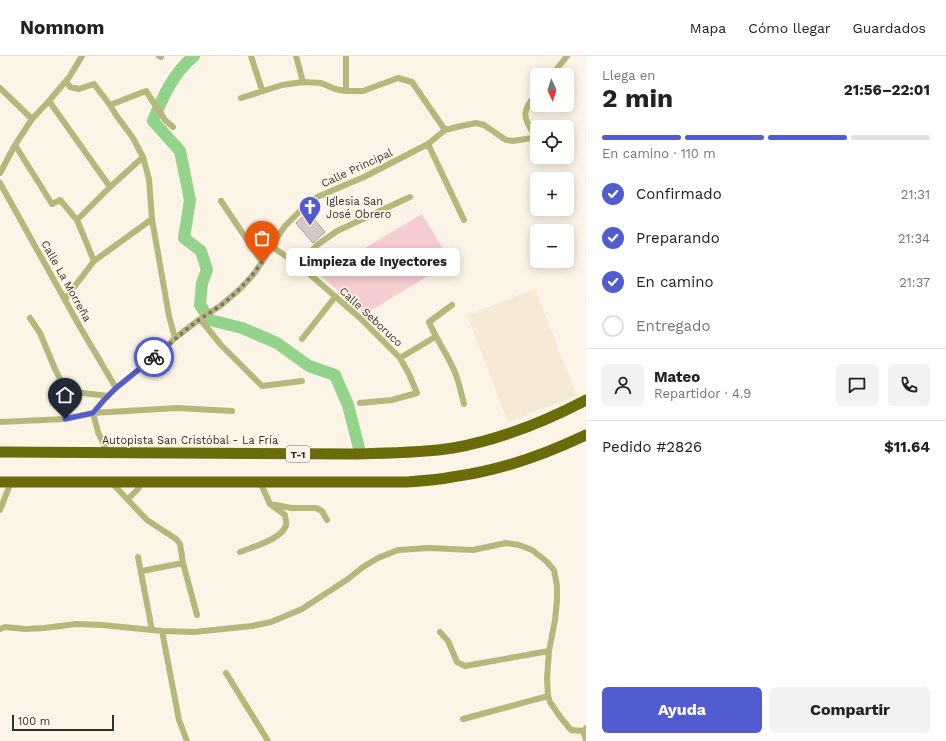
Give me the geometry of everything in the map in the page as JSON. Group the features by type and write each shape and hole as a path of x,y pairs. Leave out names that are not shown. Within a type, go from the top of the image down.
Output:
{"highway":[{"name":"Autopista San Cristóbal - La Fría","path":"0,452 413,453 454,448 489,439 535,424 586,400"},
{"path":"5,482 407,482 454,477 525,460 551,451 586,435"}],"street":[{"path":"0,173 15,145 32,119 66,80 82,56"},
{"path":"250,56 262,90"},
{"path":"296,56 303,82"},
{"path":"346,56 346,91"},
{"path":"558,68 567,56"},
{"path":"241,98 262,90 303,82 320,83 346,91 363,91 398,78 412,82 445,130"},
{"path":"66,80 70,87 79,89 94,84 133,138 143,158 149,179 152,219 169,316 175,338"},
{"path":"0,88 32,119"},
{"path":"110,105 146,91 165,120 173,127"},
{"path":"49,101 110,187"},
{"name":"Calle Principal","path":"93,413 116,388 162,351 175,338 220,306 240,289 253,275 285,226 317,197 364,177 428,144 445,130 476,123 484,125 506,140 513,141 532,138 534,134 525,121 526,108 530,103"},
{"path":"428,144 464,220"},
{"path":"15,145 52,204 60,200 77,220 94,261"},
{"path":"77,220 110,187 143,158"},
{"name":"Calle La Morreña","path":"0,183 116,388"},
{"path":"298,264 317,245 337,231 410,197"},
{"path":"221,200 262,262"},
{"path":"65,299 94,261 152,219"},
{"name":"Calle Seboruco","path":"271,246 298,264 360,318 400,358 417,393 392,400 360,404"},
{"path":"302,339 335,297"},
{"path":"452,304 429,322 435,337 454,369 464,404"},
{"path":"30,318 40,333 54,369 64,387 75,392 108,396"},
{"path":"200,319 221,345 262,386 302,381"},
{"path":"400,358 435,337"},
{"path":"0,422 65,419 93,413 177,408 232,410"},
{"path":"93,413 98,432 107,452"},
{"path":"0,510 5,482"},
{"path":"111,482 128,499 137,512 176,539 180,544 183,563 196,615"},
{"path":"128,499 138,489 141,482"},
{"path":"240,552 272,539 283,530 286,523 285,515 270,504 260,482"},
{"path":"270,504 292,508 316,508 322,511 328,520"},
{"path":"0,628 44,628 76,624 194,632 252,626 271,622 302,609 348,579 363,567 378,558 398,550 429,548 473,550 506,543 519,545 532,550 546,561 554,570 557,586 557,600 549,651 547,679 548,696 550,702 571,730 585,730 586,740"},
{"path":"138,557 142,571 152,630"},
{"path":"142,571 183,563"},
{"path":"162,631 179,720 187,741"},
{"path":"440,632 448,641 457,662 465,666 549,651"},
{"path":"226,673 268,741"},
{"path":"463,719 548,696"}],"shaded area":[{"path":"422,214 451,262 365,314 320,275"},
{"path":"535,289 577,396 508,422 467,315"}],"building":[{"name":"Iglesia San José Obrero","path":"308,212 325,232 313,243 296,223"}],"waterway":[{"path":"194,56 180,70 169,86 153,121 180,151 190,200 184,238 201,251 207,270 202,283 200,305 210,320 242,328 277,343 309,366 335,375 348,405 359,448"}],"way so far":[{"path":"154,357 175,338 220,306 240,289 253,275 262,262"}],"place":[{"name":"Iglesia San José Obrero","path":"310,226"},
{"name":"Limpieza de Inyectores","path":"262,262"}],"route":[{"path":"65,419 93,413 116,388 154,357"}]}
